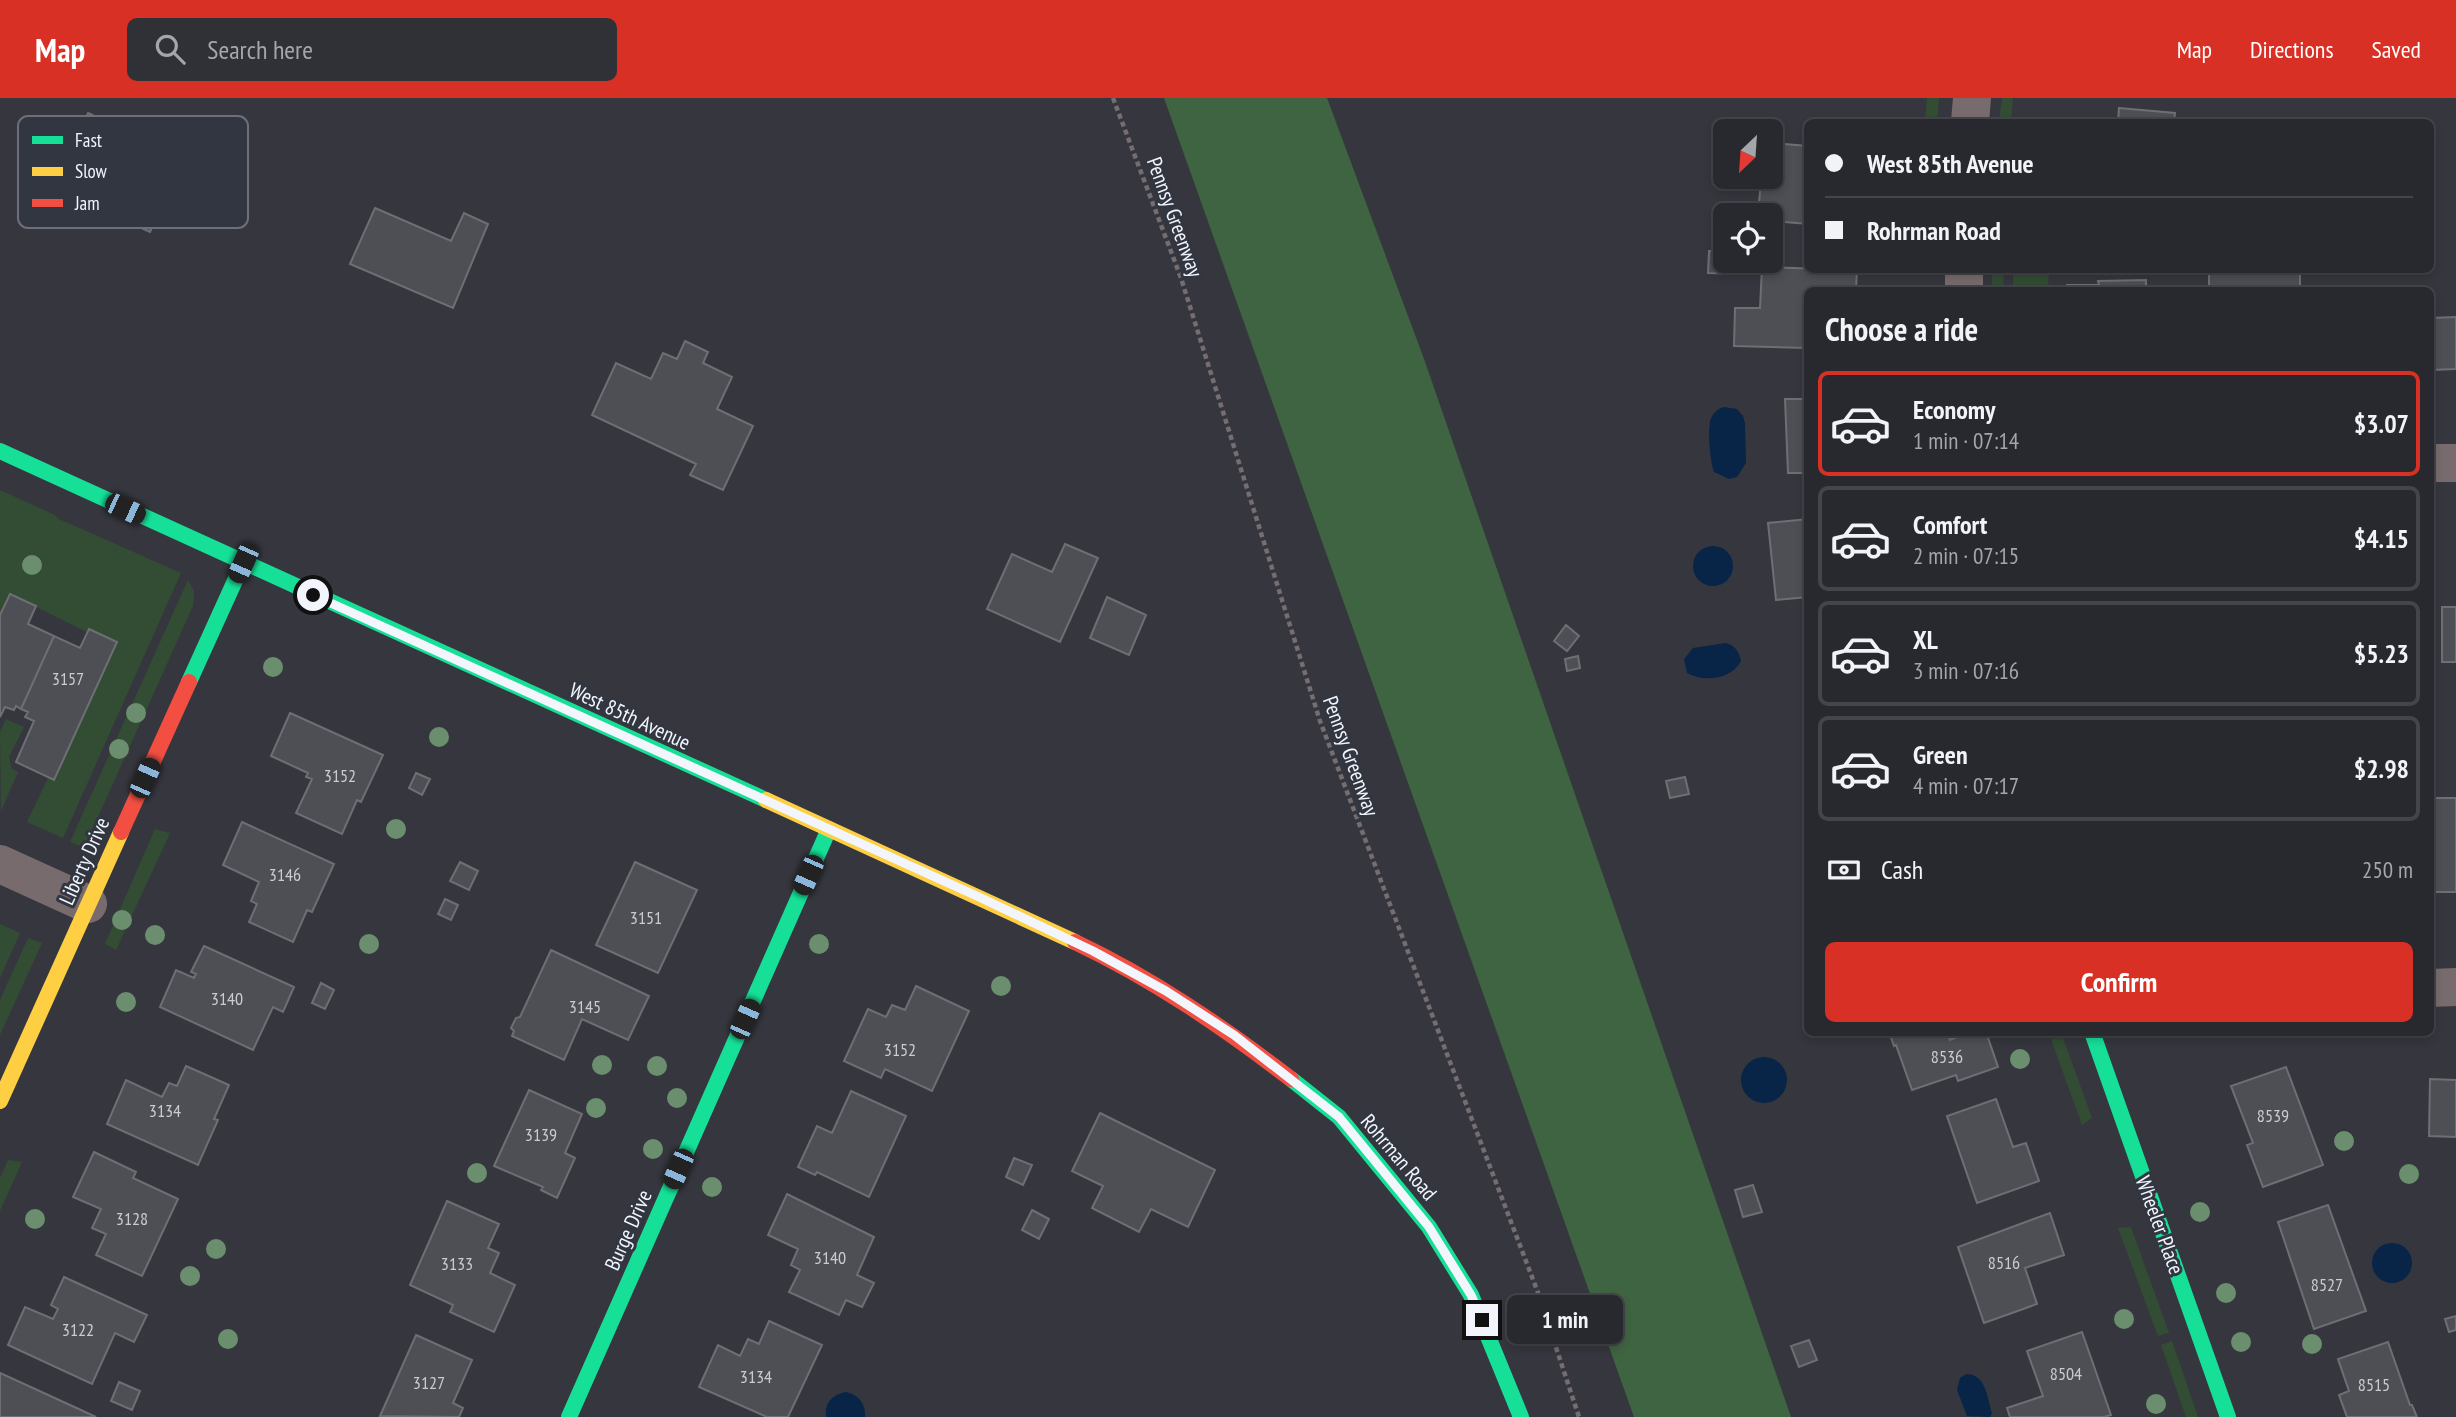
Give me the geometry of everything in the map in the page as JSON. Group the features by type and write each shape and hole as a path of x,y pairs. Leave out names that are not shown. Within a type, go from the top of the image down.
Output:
{"street":[{"path":"1970,119 1972,98"},
{"name":"West 85th Avenue","path":"0,451 1093,951 1166,991 1234,1035"},
{"path":"2434,463 2456,463"},
{"name":"Liberty Drive","path":"0,1101 243,563"},
{"name":"Burge Drive","path":"569,1417 829,829"},
{"path":"0,864 88,904"},
{"path":"2434,988 2456,987"},
{"name":"Rohrman Road","path":"1234,1035 1339,1117 1429,1227 1471,1295 1521,1417"},
{"name":"Wheeler Place","path":"2093,1036 2228,1417"}],"path":[{"name":"Pennsy Greenway","path":"1114,98 1181,278 1320,721 1537,1290 1580,1417"}],"green space":[{"path":"1164,98 1327,98 1424,359 1791,1417 1634,1417"},
{"path":"1927,98 1939,98 1937,119 1925,119"},
{"path":"2002,98 2013,98 2011,119 1999,119"},
{"path":"1992,273 2004,273 2003,287 1992,287"},
{"path":"2013,273 2049,273 2048,287 2013,287"},
{"path":"0,490 181,573 63,838 27,822 48,778 54,780 117,643 89,629 87,632 10,594 0,615"},
{"path":"188,580 194,591 193,606 84,848 70,842"},
{"path":"6,719 24,727 9,757 12,769 18,772 1,811 0,732"},
{"path":"155,829 170,833 116,950 105,944"},
{"path":"0,924 20,933 0,978"},
{"path":"28,938 42,943 0,1035 0,1000"},
{"path":"2063,1038 2092,1118 2082,1125 2051,1039"},
{"path":"8,1160 22,1162 0,1211 0,1178"},
{"path":"2131,1227 2169,1333 2158,1336 2118,1228"},
{"path":"2172,1341 2198,1417 2186,1417 2161,1345"}],"water":[{"path":"1724,407 1737,409 1745,423 1746,463 1737,477 1729,479 1714,472 1709,445 1711,418 1716,411"},
{"path":"1713,546 1721,547 1727,552 1732,558 1732,574 1727,580 1721,585 1713,586 1705,585 1699,580 1694,574 1693,566 1694,558 1699,552 1705,547"},
{"path":"1726,643 1736,650 1741,661 1731,672 1717,678 1701,678 1687,673 1684,659 1693,648"},
{"path":"1764,1057 1780,1064 1787,1080 1780,1096 1764,1103 1748,1096 1741,1080 1748,1064"},
{"path":"2392,1243 2400,1244 2406,1249 2411,1255 2411,1271 2406,1277 2400,1282 2392,1283 2384,1282 2378,1277 2373,1271 2372,1263 2373,1255 2378,1249 2384,1244"},
{"path":"1966,1374 1973,1375 1982,1382 1992,1413 1990,1417 1967,1416 1957,1390 1960,1378"},
{"path":"846,1392 861,1401 865,1417 826,1417 826,1407 830,1400"}],"building":[{"path":"2119,108 2175,113 2174,119 2118,119"},
{"path":"1783,144 1804,146 1804,224 1783,222 1783,203 1759,203 1760,189 1783,189"},
{"path":"375,208 451,241 464,213 488,224 453,308 350,264"},
{"path":"1709,251 1713,251 1713,273 1736,273 1736,274 1708,273"},
{"path":"1783,268 1804,268 1804,273 1857,273 1856,287 1804,287 1804,348 1734,346 1735,308 1760,308 1762,273 1783,273"},
{"path":"2209,273 2300,273 2300,287 2209,287"},
{"path":"2146,280 2146,287 2067,287 2099,285 2098,281"},
{"path":"2456,317 2456,369 2434,370 2434,318"},
{"path":"685,341 708,352 703,363 732,377 717,409 753,426 723,490 690,475 696,464 592,415 616,363 651,379 663,353 677,359"},
{"path":"1785,399 1804,399 1804,473 1788,473"},
{"path":"1804,519 1804,597 1776,600 1768,523"},
{"path":"1065,544 1098,558 1060,642 987,609 1012,554 1052,572"},
{"path":"10,594 36,606 28,624 54,636 21,709 16,706 14,710 5,707 0,717 0,615"},
{"path":"1107,597 1146,615 1129,655 1090,638"},
{"path":"2442,607 2456,607 2456,662 2442,662"},
{"path":"1566,625 1579,636 1567,651 1554,641"},
{"path":"89,629 117,642 54,780 16,762 34,721 25,717 28,712 21,709 54,636 80,648"},
{"path":"1578,656 1580,668 1567,671 1565,659"},
{"path":"290,713 383,755 361,802 357,800 342,834 296,813 312,779 306,777 308,773 271,756"},
{"path":"416,773 430,779 422,795 409,788"},
{"path":"1685,777 1689,794 1670,798 1666,781"},
{"path":"2434,798 2456,798 2456,892 2434,892"},
{"path":"242,822 334,864 312,912 307,910 293,942 249,922 257,904 251,901 259,882 223,865"},
{"path":"460,862 478,871 469,890 450,881"},
{"path":"635,862 697,890 658,973 596,945"},
{"path":"445,899 458,905 451,920 438,914"},
{"path":"204,946 294,987 283,1012 273,1007 253,1050 160,1007 176,970 194,978 196,974 191,972"},
{"path":"551,950 649,996 628,1040 582,1019 564,1060 512,1036 514,1031 511,1028 516,1018 520,1017"},
{"path":"321,983 334,990 325,1009 312,1003"},
{"path":"916,986 969,1011 932,1091 885,1069 881,1078 844,1061 868,1009 886,1017 892,1005 905,1010"},
{"path":"1890,1036 1948,1036 1950,1040 1960,1036 1987,1036 1998,1067 1958,1081 1956,1075 1912,1090 1896,1045 1894,1046"},
{"path":"186,1066 229,1085 214,1119 218,1120 198,1165 107,1124 126,1080 162,1097 169,1083 177,1086"},
{"path":"2286,1067 2323,1165 2263,1187 2247,1145 2253,1143 2231,1086"},
{"path":"2430,1079 2456,1080 2456,1137 2429,1136"},
{"path":"529,1090 582,1114 565,1153 575,1158 557,1198 541,1190 543,1187 494,1166"},
{"path":"851,1091 906,1116 869,1197 817,1172 815,1175 798,1167 817,1126 832,1133"},
{"path":"1996,1099 2013,1147 2026,1143 2039,1181 1977,1203 1947,1116"},
{"path":"1100,1113 1215,1170 1188,1227 1151,1209 1139,1232 1092,1208 1103,1186 1072,1171"},
{"path":"94,1152 136,1172 133,1178 178,1199 142,1276 96,1255 106,1234 92,1228 101,1209 73,1197"},
{"path":"1014,1158 1032,1165 1023,1185 1006,1177"},
{"path":"1753,1185 1762,1212 1743,1217 1735,1190"},
{"path":"787,1194 874,1237 857,1275 874,1283 862,1307 846,1300 839,1315 789,1292 800,1270 791,1265 798,1249 768,1235"},
{"path":"447,1201 499,1224 488,1248 499,1253 490,1273 515,1285 494,1332 450,1312 453,1305 410,1285"},
{"path":"2328,1205 2366,1311 2314,1329 2278,1222"},
{"path":"1032,1210 1049,1219 1039,1239 1022,1230"},
{"path":"2050,1213 2064,1255 2025,1268 2037,1304 1984,1323 1958,1247"},
{"path":"64,1277 147,1315 134,1342 115,1333 92,1384 8,1345 25,1307 53,1319 58,1309 51,1305"},
{"path":"2456,1316 2456,1330 2449,1332 2445,1319"},
{"path":"769,1321 822,1345 788,1417 767,1417 699,1387 718,1345 740,1356 748,1339 759,1344"},
{"path":"2082,1332 2111,1415 2010,1417 2007,1408 2043,1396 2027,1351"},
{"path":"416,1335 472,1360 453,1403 463,1408 459,1417 380,1416"},
{"path":"1809,1340 1817,1360 1799,1367 1791,1346"},
{"path":"2388,1342 2410,1405 2417,1417 2347,1417 2339,1395 2349,1391 2338,1359"},
{"path":"0,1373 70,1405 96,1417 0,1417"},
{"path":"119,1382 140,1391 132,1410 111,1401"}],"traffic: fast":[{"path":"0,451 766,800"},
{"path":"189,682 243,563"},
{"path":"569,1417 829,829"},
{"path":"2093,1036 2228,1417"},
{"path":"1291,1079 1339,1117 1429,1227 1471,1295 1521,1417"}],"traffic: slow":[{"path":"766,800 1075,942"},
{"path":"0,1101 121,832"}],"traffic: jam":[{"path":"121,832 189,682"},
{"path":"1075,942 1187,1005 1291,1079"}],"route":[{"path":"313,595 979,897 1093,951 1166,991 1234,1035 1339,1117 1429,1227 1471,1295 1482,1320"}]}
